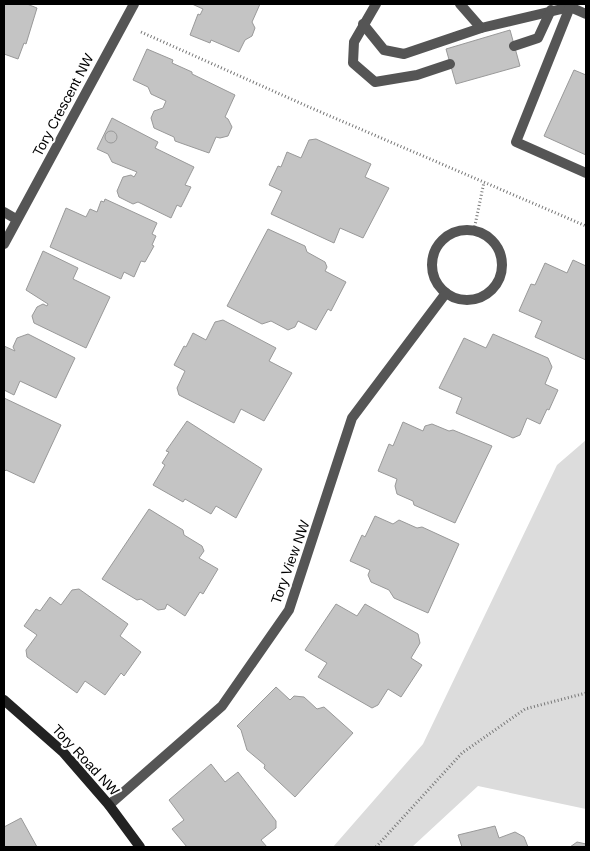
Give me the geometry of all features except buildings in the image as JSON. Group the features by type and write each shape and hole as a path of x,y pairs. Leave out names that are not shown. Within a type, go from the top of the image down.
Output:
{"street":[{"name":"Tory Crescent NW","path":"4,244 122,23 134,4"},
{"path":"376,4 354,42 353,63 375,82 417,75 450,64"},
{"path":"460,4 481,28"},
{"path":"363,24 384,50 404,54 481,28 571,5 586,14"},
{"path":"571,5 516,142 586,173"},
{"path":"514,46 538,38 551,10"},
{"path":"4,212 16,219"},
{"path":"474,230 485,235 499,251 502,263 498,281 480,297 469,300 456,298 446,293 438,285 433,274 432,262 435,250 441,240 451,233 474,230"},
{"name":"Tory View NW","path":"109,805 222,706 289,610 352,418 446,293"},
{"name":"Tory Road NW","path":"4,700 10,703 63,752 109,805 140,847"}],"path":[{"path":"122,23 309,107 586,226"},
{"path":"474,230 484,182"},
{"path":"376,847 462,753 525,709 586,693"}],"shaded area":[{"path":"586,440 586,809 478,786 412,847 333,847 423,744 557,465"}]}
